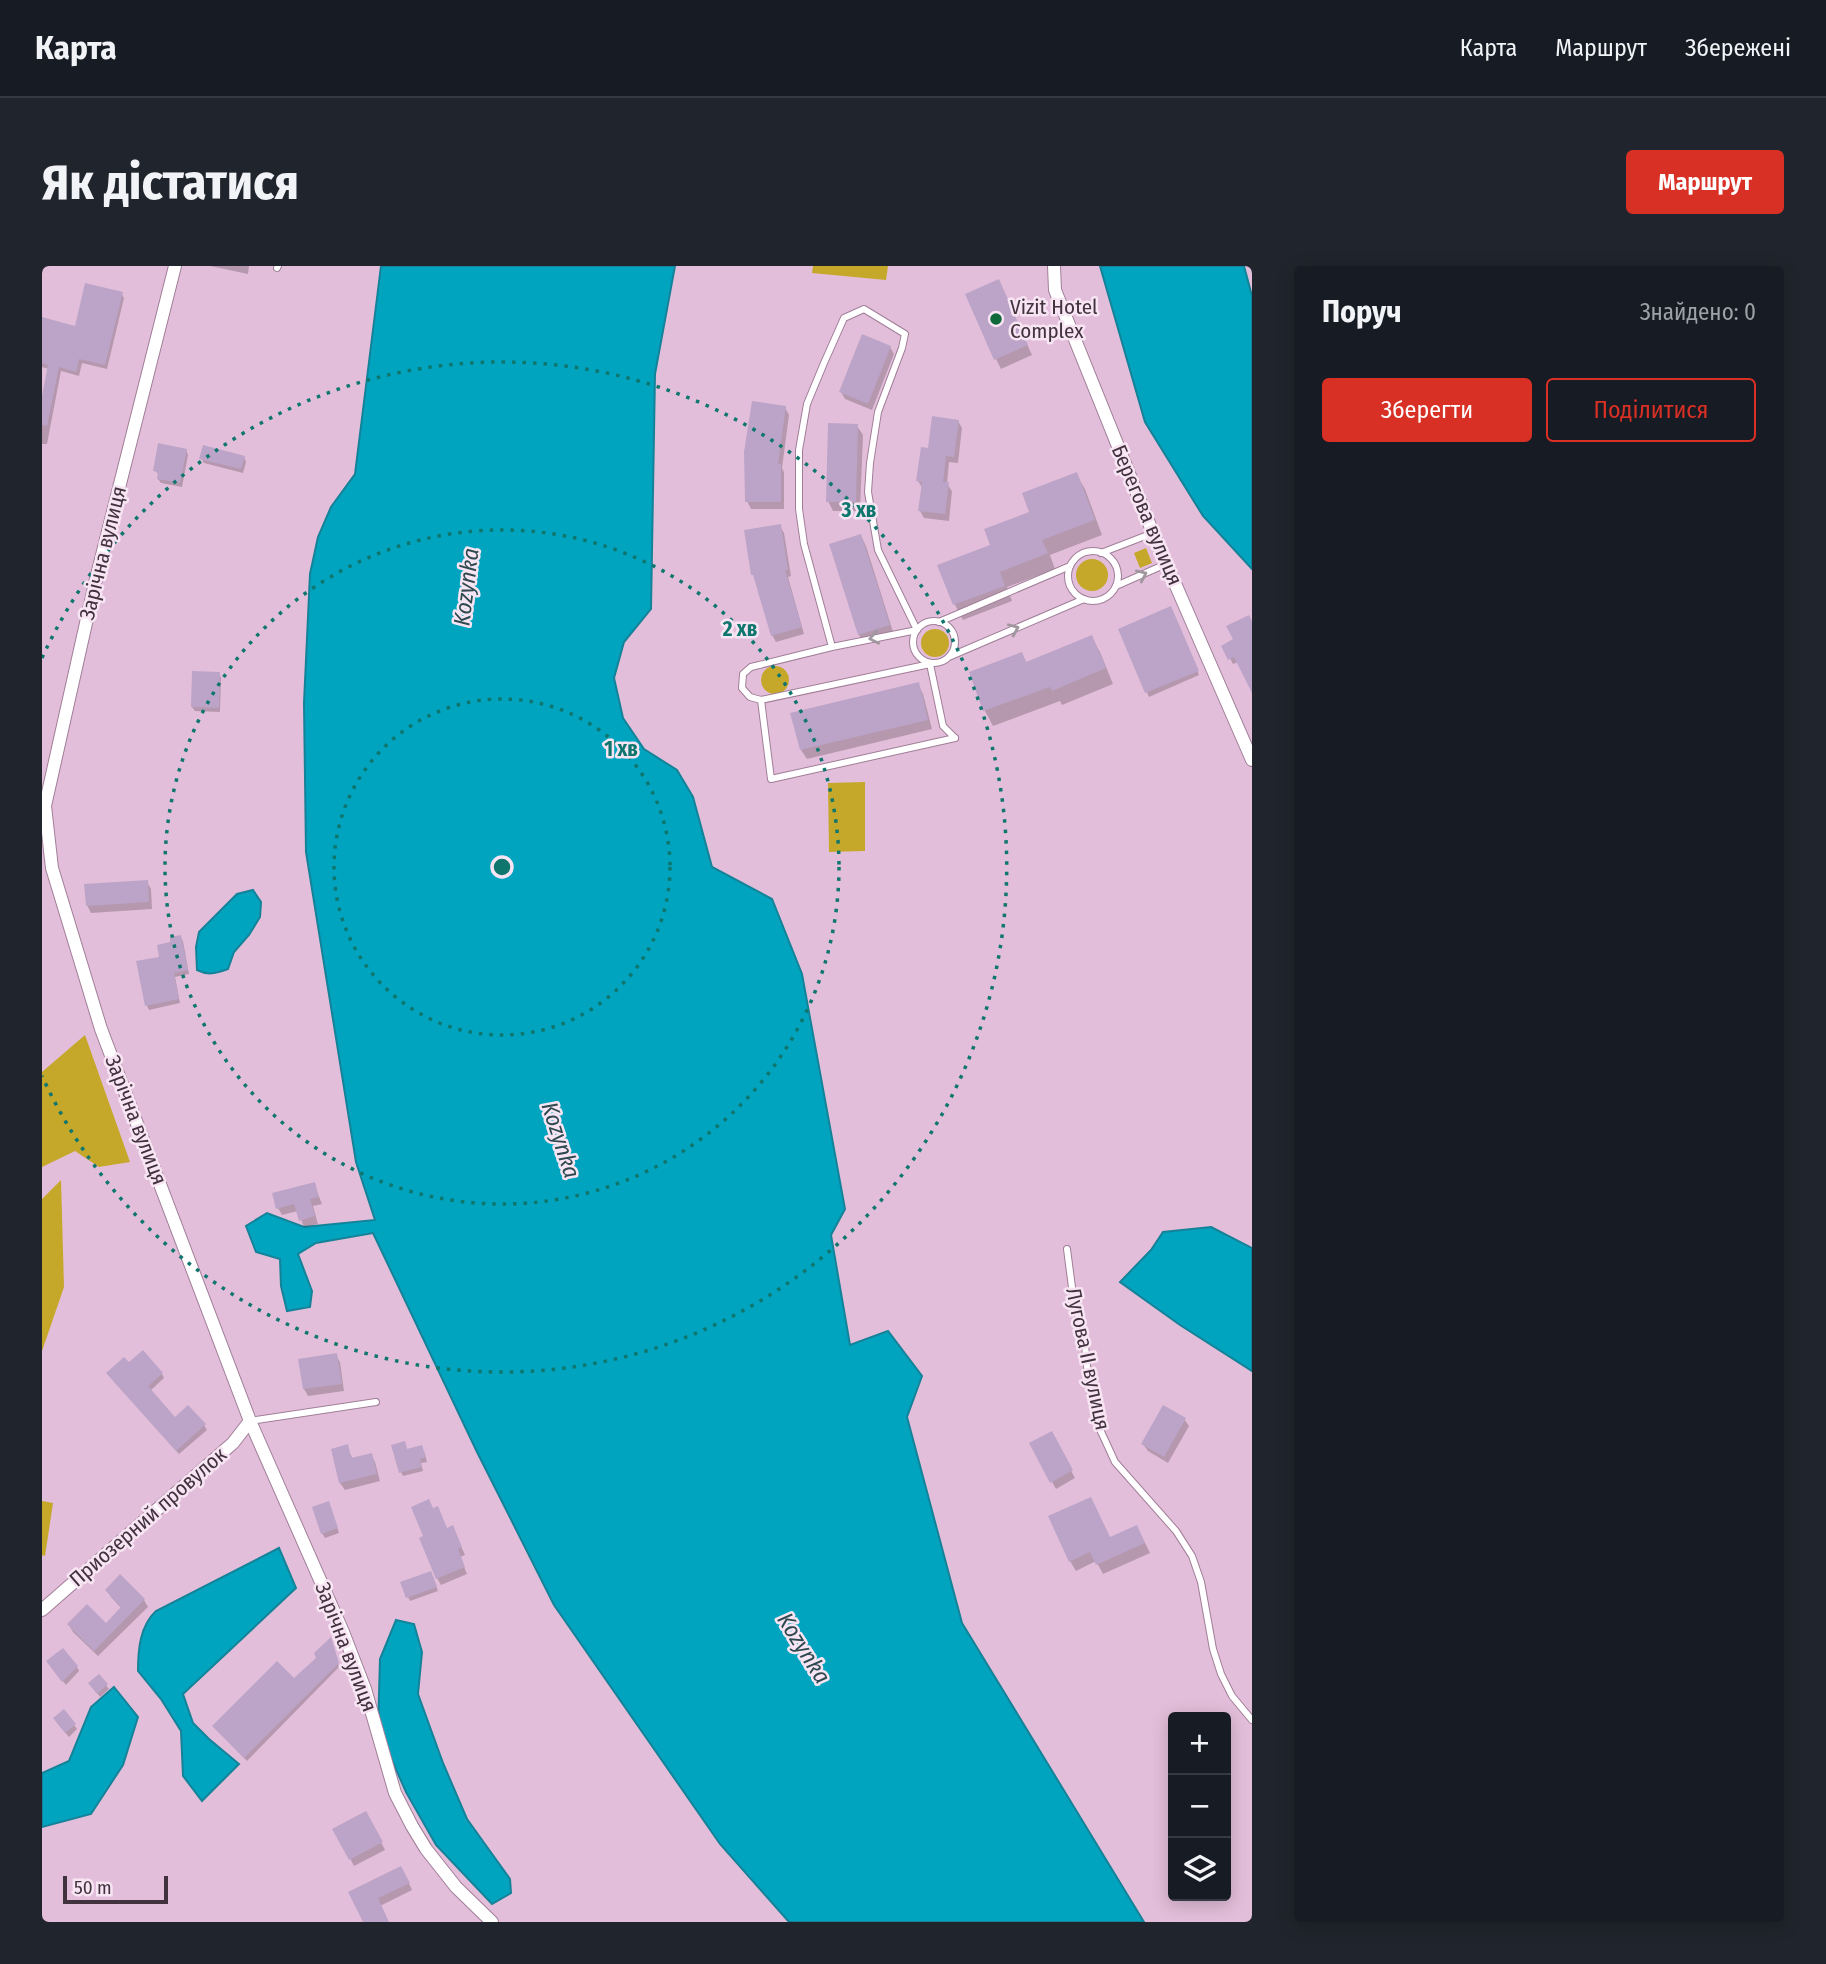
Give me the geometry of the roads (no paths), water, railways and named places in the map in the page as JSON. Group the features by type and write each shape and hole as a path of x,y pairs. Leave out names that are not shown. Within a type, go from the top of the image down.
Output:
{"street":[{"name":"Зарічна вулиця","path":"175,266 95,583 45,806 47,869 101,1029 250,1422 344,1632 365,1689 395,1793 426,1849 456,1887 492,1922"},
{"name":"Берегова вулиця","path":"1054,266 1055,290 1153,533 1252,760"},
{"name":"Приозерний провулок","path":"42,1610 233,1443 250,1422"}],"lane":[{"path":"761,700 771,779 955,738 943,726 930,664 918,656 915,650 917,630 878,550 868,492 870,463 878,412 905,334 864,309 845,318 824,363 807,404 799,450 799,509 804,544 832,647"},
{"path":"1085,599 942,662 761,700 750,697 742,688 743,674 751,667 917,630 927,623 939,622 1070,566 1080,555 1087,552 1101,552 1153,533"},
{"path":"1101,552 1114,562 1118,570 1116,586"},
{"path":"1070,566 1069,582 1077,595 1085,599 1100,600 1107,597 1116,586 1167,563"},
{"path":"939,622 951,629 954,635 954,650 951,656"},
{"name":"Лугова II вулиця","path":"1067,1249 1098,1425 1115,1462 1176,1531 1192,1556 1201,1582 1213,1649 1221,1674 1232,1696 1252,1720"},
{"path":"250,1422 376,1402"}],"water":[{"name":"Kozynka","path":"381,266 675,266 655,374 651,609 624,642 614,678 623,718 644,749 677,770 693,797 712,867 772,899 802,974 845,1209 831,1235 850,1345 888,1331 922,1376 907,1417 962,1623 1144,1922 789,1922 720,1844 554,1605 477,1452 373,1233 316,1243 298,1254 312,1291 310,1307 287,1311 281,1286 280,1259 256,1252 246,1226 267,1213 304,1227 375,1220 356,1162 306,852 304,703 310,574 318,537 331,507 355,474"},
{"path":"1100,266 1244,266 1252,296 1252,569 1203,516 1145,422"},
{"path":"253,890 261,902 260,917 234,952 228,969 216,973 197,970 196,947 199,932 237,894"},
{"path":"1211,1227 1252,1248 1252,1371 1180,1325 1120,1282 1151,1250 1163,1232"},
{"path":"279,1548 296,1588 183,1694 193,1723 239,1764 202,1801 183,1776 181,1731 161,1699 138,1671 139,1646 143,1631 156,1611"},
{"path":"396,1620 414,1624 422,1652 418,1694 467,1819 510,1879 511,1893 492,1904 436,1845 406,1792 378,1729 380,1659"},
{"path":"114,1687 138,1717 123,1765 91,1814 42,1827 42,1773 69,1761 91,1707"}],"place":[{"name":"Vizit Hotel Complex","path":"996,319"}]}
